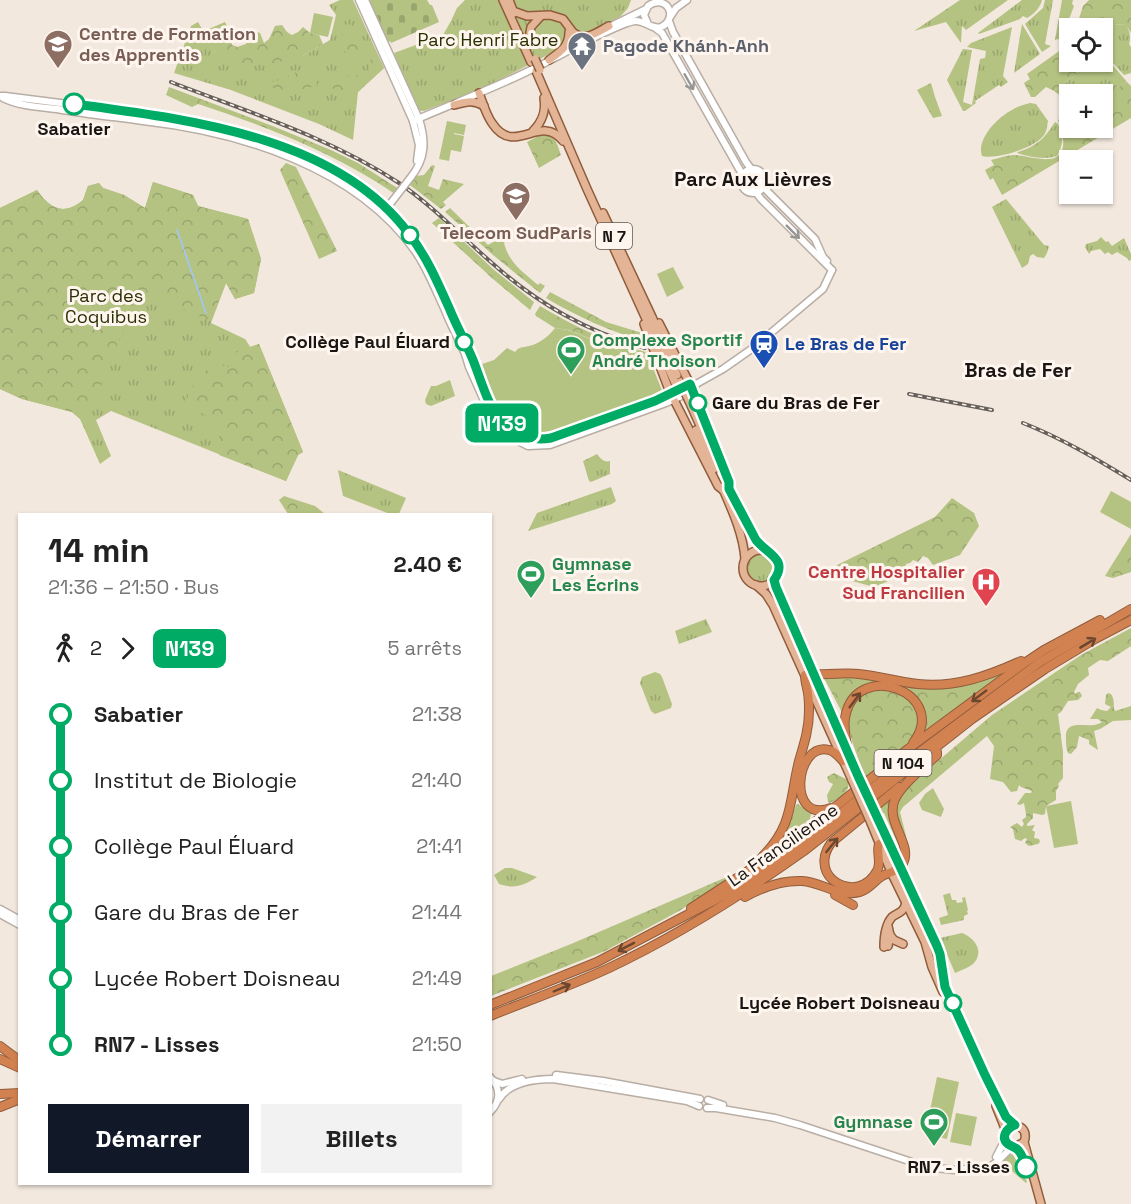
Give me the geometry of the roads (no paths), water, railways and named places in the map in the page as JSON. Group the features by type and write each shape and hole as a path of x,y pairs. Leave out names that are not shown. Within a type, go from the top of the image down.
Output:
{"highway":[{"path":"678,921 680,915 748,871 1023,664 1125,607 1131,608"},
{"name":"La Francilienne","path":"492,1004 597,962 723,896 778,861 1040,662 1131,608"},
{"name":"La Francilienne","path":"492,1017 608,969 691,924 766,878 804,851 972,719 1046,669 1131,620"},
{"path":"748,871 749,867 774,843 790,812 807,735 809,704 805,681 809,673 855,674 917,684 945,685 985,676 1038,651 1044,651"},
{"path":"840,803 825,810 813,808 804,800 800,791 800,782 804,766 815,752 827,749 846,758 845,722 854,698 862,691 878,686 889,687 911,697 918,707 921,718 920,730 908,749"},
{"path":"879,844 879,867 873,878 864,884 851,888 840,885 825,870 825,853 831,843 890,796 971,724 972,719"},
{"path":"691,924 697,924 755,892 781,882 806,882 844,893 855,893 865,890 882,876 900,867 905,850 894,821 892,811 894,803 900,791 937,755 937,752"},
{"path":"797,881 837,895 853,904"},
{"path":"0,1046 18,1059"},
{"path":"0,1059 18,1067"},
{"path":"0,1094 18,1093"},
{"path":"0,1107 18,1100"}],"main road":[{"path":"359,0 416,120"},
{"path":"365,0 416,120 418,159 411,177 387,209"},
{"path":"503,0 533,61 545,100 542,119 532,133"},
{"path":"509,0 533,61"},
{"path":"571,31 578,36 589,37 646,9 653,3 675,3 680,0"},
{"path":"416,120 454,105 628,22 637,21 664,26 676,8 687,0"},
{"path":"663,3 669,9 669,19 692,66 751,169 764,187 815,239 832,270"},
{"path":"646,9 645,18 662,33 742,174 740,182 742,187 749,193 756,193 764,187"},
{"path":"513,11 527,16 560,17 566,22 580,44"},
{"path":"528,44 531,27 543,15"},
{"path":"580,44 609,26"},
{"path":"549,60 565,47 571,31"},
{"name":"N 7","path":"538,73 624,271 726,489 744,546 745,558"},
{"name":"N 7","path":"538,73 641,295 678,384"},
{"path":"479,93 492,123 500,131 516,137 551,130 569,147"},
{"path":"0,96 9,101 42,107 211,132 267,149 313,168 387,209 408,232 429,264 492,406 500,420 510,430 530,439 551,438 655,401 674,400"},
{"path":"454,105 476,101 484,106"},
{"path":"742,174 751,169"},
{"path":"756,193 832,270"},
{"path":"387,209 426,269 489,413 496,424 508,435 528,446 550,446 674,400 736,360 777,328 823,289 832,270"},
{"path":"624,271 674,400 718,486 726,489 729,482 694,386 646,300 641,295"},
{"name":"N 7","path":"726,489 751,532 760,545 768,551"},
{"path":"756,585 765,585 774,580 779,572 775,556 768,551 753,551 745,558 744,573 748,581 766,594 809,673"},
{"path":"774,580 809,673 846,758 874,820 900,867 937,946 945,987 969,1040 1006,1117 1024,1130 1026,1135 1024,1142 1039,1204"},
{"path":"498,1099 509,1088 531,1081 558,1079 702,1104 709,1104 708,1100 717,1104 801,1121 913,1159 935,1164 954,1166 985,1164 992,1161 1005,1140 1006,1131 941,988 925,942 879,844 874,820"},
{"path":"900,914 906,903"},
{"path":"0,909 18,919"},
{"path":"890,935 886,947 884,936 892,918 906,912 911,914"},
{"path":"0,914 18,924"},
{"path":"888,926 894,940 903,944"},
{"path":"492,1079 502,1084 538,1075 554,1075 619,1084 716,1108 800,1125 936,1168 955,1170 989,1167 1014,1146 1024,1142"},
{"path":"492,1079 498,1089 498,1099 492,1110"},
{"path":"619,1084 622,1088 654,1096"},
{"path":"1006,1131 1015,1125"},
{"path":"1005,1140 1014,1146 1023,1160 1039,1204"}],"waterway":[{"path":"177,230 206,313"}],"railway":[{"path":"171,82 288,127 345,152 372,167 424,201 509,278 545,303 583,324 645,348"},
{"path":"909,394 992,410"},
{"path":"1023,423 1078,449 1131,480"}],"place":[{"name":"Centre de Formation des Apprentis","path":"58,70"},
{"name":"Pagode Khánh-Anh","path":"582,72"},
{"name":"Sabatier","path":"74,104"},
{"name":"Telecom SudParis","path":"516,222"},
{"name":"Collège Paul Éluard","path":"464,342"},
{"name":"Le Bras de Fer","path":"764,370"},
{"name":"Complexe Sportif André Thoison","path":"571,376"},
{"name":"Gare du Bras de Fer","path":"698,403"},
{"name":"Gymnase Les Écrins","path":"531,600"},
{"name":"Centre Hospitalier Sud Francilien","path":"986,608"},
{"name":"Lycée Robert Doisneau","path":"953,1003"},
{"name":"Gymnase","path":"934,1148"},
{"name":"RN7 - Lisses","path":"1026,1167"}],"district":[{"name":"Parc Aux Lièvres","path":"753,179"},
{"name":"Bras de Fer","path":"1018,370"}],"park label":[{"name":"Parc Henri Fabre","path":"488,40"},
{"name":"Parc des Coquibus","path":"106,306"}]}
